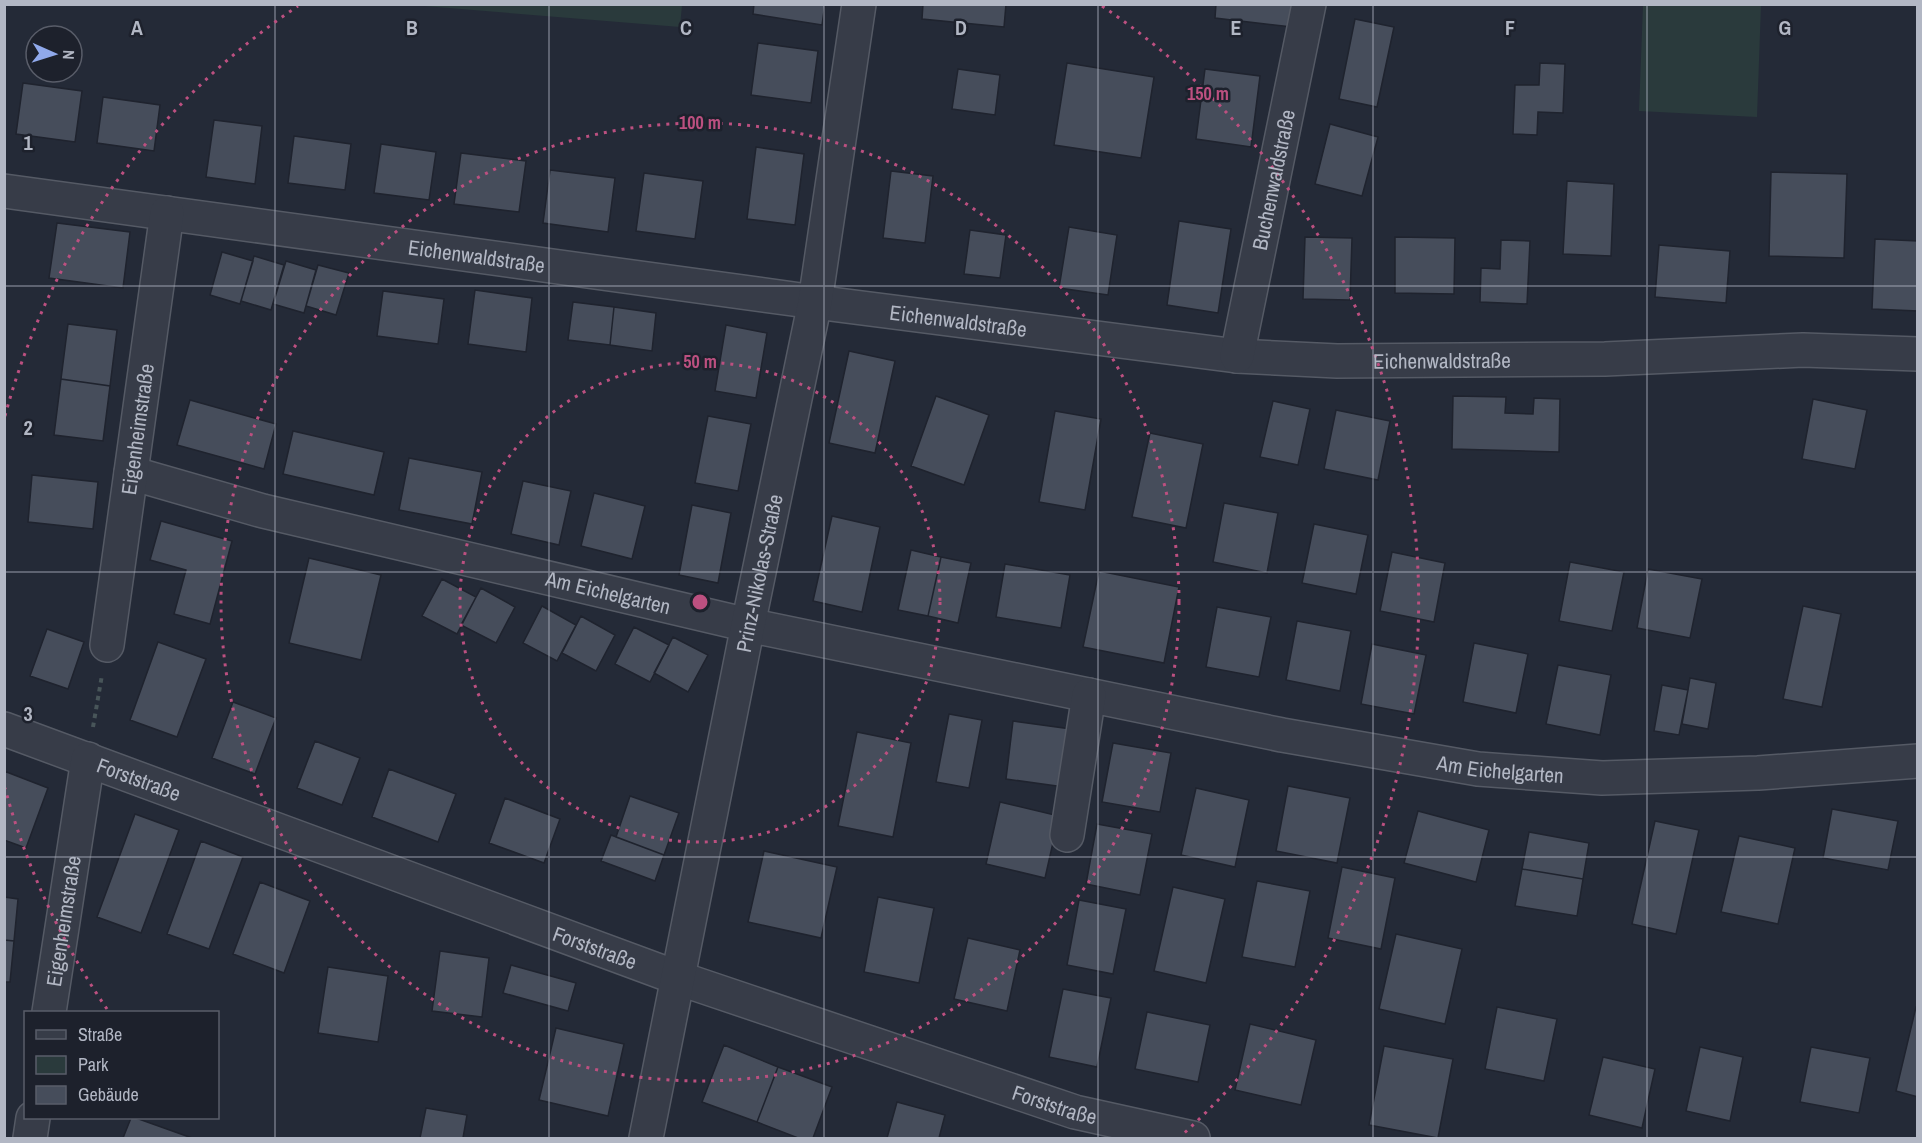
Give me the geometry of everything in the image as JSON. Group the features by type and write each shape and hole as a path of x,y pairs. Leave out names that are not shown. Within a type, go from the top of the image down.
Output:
{"street":[{"name":"Prinz-Nikolas-Straße","path":"646,1138 815,302 859,4"},
{"name":"Buchenwaldstraße","path":"1237,356 1309,4"},
{"name":"Eichenwaldstraße","path":"4,191 815,302 1237,356 1349,361 1605,359 1803,350 1917,354"},
{"name":"Eigenheimstraße","path":"107,645 166,213"},
{"name":"Am Eichelgarten","path":"130,472 284,517 748,625 1282,735 1478,769 1602,778 1758,773 1917,761"},
{"path":"1067,835 1089,696"},
{"name":"Forststraße","path":"4,729 91,743 678,978 1075,1112 1193,1138"},
{"name":"Eigenheimstraße","path":"50,1011 91,743"},
{"path":"30,1138 33,1119"}],"path":[{"path":"91,743 107,645"}],"green space":[{"path":"412,5 682,5 680,27"},
{"path":"1643,5 1761,5 1757,117 1639,111"}],"building":[{"path":"754,4 825,4 822,25 753,14"},
{"path":"923,4 1006,4 1004,27 922,19"},
{"path":"1216,4 1295,4 1292,27 1215,18"},
{"path":"1355,19 1394,27 1377,107 1339,99"},
{"path":"758,43 818,51 811,103 751,95"},
{"path":"1067,63 1154,77 1141,158 1054,145"},
{"path":"1540,63 1565,64 1563,113 1538,112 1537,135 1513,134 1515,85 1539,85"},
{"path":"958,69 1000,75 995,115 952,109"},
{"path":"1205,69 1260,76 1251,147 1196,139"},
{"path":"23,83 82,91 75,142 16,134"},
{"path":"103,97 160,105 154,151 97,143"},
{"path":"214,120 262,126 255,184 206,177"},
{"path":"1330,124 1378,137 1362,196 1315,184"},
{"path":"294,136 351,144 345,190 288,183"},
{"path":"381,144 436,152 429,200 374,193"},
{"path":"756,147 804,154 795,225 747,219"},
{"path":"461,153 526,161 519,212 454,204"},
{"path":"550,170 615,178 608,232 543,223"},
{"path":"891,171 933,176 925,243 883,238"},
{"path":"1771,172 1847,174 1844,258 1769,256"},
{"path":"644,173 703,181 695,239 636,231"},
{"path":"1567,181 1614,184 1611,256 1563,254"},
{"path":"1179,221 1231,229 1218,313 1167,305"},
{"path":"57,223 130,232 123,288 49,278"},
{"path":"1069,227 1117,235 1108,295 1059,288"},
{"path":"970,230 1006,235 1000,278 964,274"},
{"path":"1305,237 1352,238 1350,300 1303,299"},
{"path":"1395,237 1455,238 1454,294 1395,293"},
{"path":"1875,239 1918,241 1918,311 1872,309"},
{"path":"1501,240 1530,241 1527,304 1480,302 1481,268 1500,269"},
{"path":"1659,245 1730,251 1726,303 1655,297"},
{"path":"222,252 253,261 240,304 210,295"},
{"path":"254,256 284,265 271,310 241,301"},
{"path":"286,261 316,270 304,313 273,304"},
{"path":"318,265 349,273 336,315 306,306"},
{"path":"475,290 532,298 526,352 468,344"},
{"path":"383,291 444,299 438,344 377,336"},
{"path":"573,302 614,307 610,345 568,340"},
{"path":"614,307 656,313 652,351 610,345"},
{"path":"68,324 117,330 110,386 61,379"},
{"path":"726,325 767,333 756,398 715,391"},
{"path":"849,351 895,361 875,453 829,443"},
{"path":"61,379 110,386 103,441 54,435"},
{"path":"936,396 989,415 964,485 911,466"},
{"path":"1453,396 1506,397 1505,413 1533,414 1534,398 1560,399 1559,452 1452,449"},
{"path":"1813,399 1867,410 1855,469 1802,459"},
{"path":"190,400 276,424 264,469 177,445"},
{"path":"1273,401 1310,409 1298,465 1260,457"},
{"path":"1336,410 1390,421 1378,480 1324,469"},
{"path":"1055,411 1101,419 1085,510 1039,502"},
{"path":"708,416 751,424 738,491 695,483"},
{"path":"293,431 384,452 374,495 283,474"},
{"path":"1150,433 1203,444 1186,528 1132,517"},
{"path":"409,458 482,472 472,524 399,510"},
{"path":"32,475 98,482 93,529 28,522"},
{"path":"523,481 571,491 559,545 511,534"},
{"path":"594,493 645,506 632,559 581,546"},
{"path":"1224,503 1278,513 1267,573 1213,562"},
{"path":"692,505 731,513 718,583 679,575"},
{"path":"832,516 880,527 862,612 813,601"},
{"path":"161,521 232,541 210,624 174,614 186,570 150,560"},
{"path":"1314,524 1368,535 1356,594 1302,583"},
{"path":"911,550 941,557 928,616 898,610"},
{"path":"1392,552 1445,563 1434,622 1380,611"},
{"path":"941,557 971,563 958,623 928,616"},
{"path":"309,558 381,575 361,660 289,643"},
{"path":"1570,562 1624,572 1612,631 1559,621"},
{"path":"1005,564 1070,575 1061,628 996,617"},
{"path":"1648,569 1702,579 1690,638 1637,628"},
{"path":"1099,571 1179,587 1164,663 1083,647"},
{"path":"442,579 476,597 457,634 422,616"},
{"path":"481,588 515,607 496,643 461,625"},
{"path":"542,606 576,625 557,661 523,643"},
{"path":"1803,606 1841,614 1822,707 1783,699"},
{"path":"1217,607 1271,617 1259,677 1206,667"},
{"path":"581,616 615,635 596,671 562,653"},
{"path":"1297,621 1351,631 1340,691 1286,680"},
{"path":"634,627 669,645 650,682 615,664"},
{"path":"47,629 84,642 68,689 30,676"},
{"path":"673,637 708,655 688,692 654,673"},
{"path":"158,642 206,659 177,737 130,720"},
{"path":"1474,643 1528,654 1516,713 1463,702"},
{"path":"1372,644 1426,655 1414,714 1361,704"},
{"path":"1558,665 1611,675 1600,735 1546,724"},
{"path":"1690,678 1716,683 1708,729 1682,724"},
{"path":"1662,685 1688,690 1679,735 1654,731"},
{"path":"233,702 276,718 255,774 212,758"},
{"path":"949,714 982,720 969,788 936,782"},
{"path":"1013,721 1071,729 1064,787 1006,779"},
{"path":"857,732 911,743 893,837 838,826"},
{"path":"315,741 360,758 342,805 297,788"},
{"path":"1113,743 1171,753 1160,812 1102,802"},
{"path":"389,769 456,794 438,842 372,817"},
{"path":"4,771 48,788 26,848 4,840"},
{"path":"1288,786 1350,798 1337,863 1276,851"},
{"path":"1196,788 1249,800 1235,867 1181,855"},
{"path":"630,796 679,813 664,855 616,837"},
{"path":"505,798 560,819 544,863 489,843"},
{"path":"1000,802 1059,816 1045,878 986,864"},
{"path":"1832,809 1898,821 1888,870 1823,858"},
{"path":"1418,811 1489,830 1476,882 1404,863"},
{"path":"135,814 179,830 141,933 97,917"},
{"path":"1655,821 1699,830 1676,934 1632,924"},
{"path":"1097,824 1152,834 1140,895 1086,884"},
{"path":"1529,832 1589,843 1583,879 1522,869"},
{"path":"611,835 664,855 655,881 601,861"},
{"path":"1739,836 1795,848 1778,924 1721,912"},
{"path":"201,841 243,857 209,949 167,934"},
{"path":"764,851 837,867 821,938 748,922"},
{"path":"1342,867 1395,878 1381,949 1328,938"},
{"path":"1522,869 1583,879 1577,916 1515,906"},
{"path":"1257,881 1310,891 1295,967 1242,957"},
{"path":"260,882 310,901 284,973 233,954"},
{"path":"1173,887 1225,899 1206,983 1154,971"},
{"path":"4,897 18,899 14,941 4,940"},
{"path":"878,897 934,908 919,983 864,972"},
{"path":"1079,900 1126,909 1113,974 1067,965"},
{"path":"1396,934 1462,949 1445,1024 1379,1009"},
{"path":"968,938 1020,950 1007,1011 954,999"},
{"path":"4,940 14,941 10,982 4,982"},
{"path":"440,951 489,958 482,1017 432,1011"},
{"path":"511,965 576,983 568,1011 503,993"},
{"path":"328,967 388,976 378,1042 318,1033"},
{"path":"1063,989 1111,998 1097,1067 1049,1057"},
{"path":"1497,1007 1557,1019 1544,1081 1485,1069"},
{"path":"1916,1007 1918,1007 1918,1097 1896,1091"},
{"path":"1147,1012 1210,1025 1198,1082 1135,1069"},
{"path":"1250,1024 1316,1040 1301,1105 1235,1090"},
{"path":"556,1028 624,1044 608,1116 539,1100"},
{"path":"724,1045 778,1067 757,1122 702,1102"},
{"path":"1384,1046 1453,1059 1438,1138 1369,1125"},
{"path":"1700,1047 1743,1057 1730,1121 1686,1111"},
{"path":"1811,1047 1870,1058 1859,1113 1800,1102"},
{"path":"1603,1057 1655,1069 1642,1128 1589,1115"},
{"path":"778,1067 832,1087 813,1138 798,1138 757,1122"},
{"path":"897,1102 945,1115 939,1138 887,1138"},
{"path":"426,1108 467,1115 463,1138 420,1138"},
{"path":"131,1119 139,1119 192,1138 123,1138"}]}
